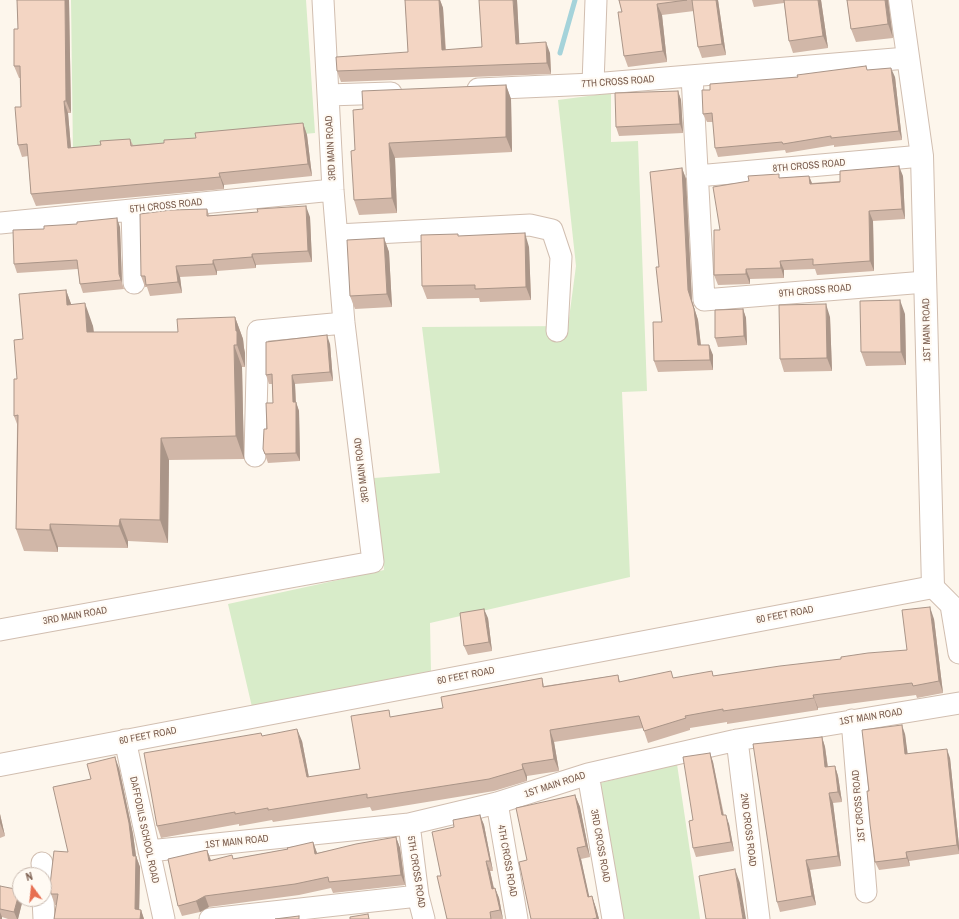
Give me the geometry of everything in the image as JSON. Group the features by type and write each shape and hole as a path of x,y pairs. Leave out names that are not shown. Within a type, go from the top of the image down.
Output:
{"street":[{"name":"3RD MAIN ROAD","path":"0,630 373,562 344,323 333,190 324,0"},
{"path":"593,84 596,0"},
{"name":"1ST MAIN ROAD","path":"900,0 922,156 933,587"},
{"name":"7TH CROSS ROAD","path":"461,90 593,84 907,58"},
{"path":"692,76 697,176"},
{"path":"328,95 414,92"},
{"name":"8TH CROSS ROAD","path":"697,176 922,156"},
{"name":"9TH CROSS ROAD","path":"697,176 704,300 925,282"},
{"name":"5TH CROSS ROAD","path":"0,223 333,190"},
{"path":"132,210 134,283"},
{"path":"337,235 530,225 552,230 561,258 557,331"},
{"path":"255,456 258,331 344,323"},
{"path":"933,587 951,605 959,653"},
{"name":"60 FEET ROAD","path":"0,765 933,587"},
{"name":"1ST MAIN ROAD","path":"149,851 409,824 497,803 588,774 737,740 959,703"},
{"name":"1ST CROSS ROAD","path":"852,720 866,892"},
{"name":"DAFFODILS SCHOOL ROAD","path":"125,740 164,919"},
{"name":"2ND CROSS ROAD","path":"737,740 759,919"},
{"name":"3RD CROSS ROAD","path":"588,774 613,919"},
{"name":"4TH CROSS ROAD","path":"497,803 517,919"},
{"name":"5TH CROSS ROAD","path":"409,824 418,896 424,919"},
{"path":"210,919 418,896"},
{"path":"43,907 44,919"}],"green space":[{"path":"71,0 306,0 315,133 73,155"},
{"path":"611,93 611,142 638,141 647,391 622,392 630,577 430,623 431,672 252,707 228,604 384,570 374,478 440,473 422,327 568,326 576,266 558,100"},
{"path":"677,764 700,919 624,919 600,783"}],"building":[{"path":"17,0 65,0 66,101 64,101 68,148 101,145 100,141 130,139 131,146 164,143 164,140 196,138 195,133 303,123 308,164 219,173 220,177 31,194 27,144 18,145 15,107 21,107 20,66 14,66 14,29 18,29"},
{"path":"405,0 439,0 442,50 482,47 479,0 513,0 516,44 546,42 547,63 337,71 336,57 408,52"},
{"path":"619,0 687,0 657,4 663,51 624,56 618,12 622,12"},
{"path":"692,0 716,0 722,44 698,47"},
{"path":"784,0 818,0 823,36 789,41"},
{"path":"847,0 885,0 888,24 851,29"},
{"path":"866,66 867,70 891,68 899,131 831,138 831,136 783,144 782,142 715,148 712,113 703,114 702,90 710,90 710,84 798,77 797,75"},
{"path":"506,85 506,137 389,143 392,198 354,200 351,151 355,150 353,110 363,109 362,91"},
{"path":"678,91 680,124 616,127 615,93"},
{"path":"899,166 902,209 869,211 870,261 813,265 813,259 780,261 781,268 746,269 746,274 714,275 714,230 720,230 713,187 749,181 748,176 779,174 779,178 809,176 810,184 840,182 840,171"},
{"path":"682,168 688,290 694,309 698,345 709,345 710,360 654,361 653,322 662,322 656,267 659,267 650,172"},
{"path":"306,206 308,251 252,254 252,257 213,260 213,264 176,266 178,282 146,285 145,276 141,276 140,214 171,210 207,209 207,216 258,212 257,209"},
{"path":"117,218 119,274 121,280 80,284 77,260 14,264 13,230 44,229 44,226 77,224 77,222"},
{"path":"525,233 526,287 475,289 475,285 422,286 421,235 458,234 458,236"},
{"path":"384,238 387,294 350,296 347,240"},
{"path":"66,290 67,305 85,303 87,332 178,332 177,319 235,317 237,331 237,345 234,345 236,436 161,438 160,520 120,519 119,526 50,524 50,530 16,529 18,415 14,416 14,379 17,379 14,340 23,339 19,294"},
{"path":"900,300 901,352 861,352 860,301"},
{"path":"826,304 827,358 780,359 779,305"},
{"path":"743,309 744,336 715,338 715,310"},
{"path":"327,335 330,372 292,375 293,402 296,402 296,453 265,454 263,449 264,429 267,429 266,403 273,403 272,374 266,375 266,342"},
{"path":"930,607 939,681 913,686 912,683 813,695 814,698 723,711 723,709 685,716 686,718 644,731 639,716 550,730 554,759 522,764 523,769 489,779 367,798 367,794 268,810 268,808 235,814 235,812 157,826 144,753 261,733 262,736 297,729 307,777 360,769 351,716 389,710 390,717 443,708 441,697 542,678 543,687 618,675 619,682 671,671 673,678 712,671 713,676 841,659 841,657 868,653 907,650 902,610"},
{"path":"484,609 489,642 464,646 460,613"},
{"path":"902,725 905,754 947,749 957,845 906,852 907,858 875,862 870,824 867,791 869,791 862,730"},
{"path":"822,737 825,767 835,766 838,792 829,793 838,856 806,860 812,896 777,902 753,744"},
{"path":"710,753 722,815 726,815 731,842 693,848 689,821 693,820 683,757"},
{"path":"115,757 129,823 133,856 136,856 135,909 141,910 140,919 54,919 58,894 52,894 52,868 54,851 68,852 53,787 91,779 87,764"},
{"path":"575,795 586,846 577,848 588,897 592,896 597,918 531,919 519,862 527,860 516,808"},
{"path":"480,815 490,861 486,861 492,889 495,888 500,910 490,912 491,919 447,919 437,876 441,876 432,832 454,827 453,820"},
{"path":"396,837 401,875 329,882 328,877 295,884 205,896 196,901 178,906 168,859 207,850 209,861 232,855 233,859 288,849 287,848 313,842 315,854 356,844"},
{"path":"735,869 743,919 706,919 699,876"},
{"path":"0,886 12,888 12,907 15,907 14,912 0,909"},
{"path":"368,914 369,919 350,919 350,917"},
{"path":"299,916 299,919 275,919"}],"waterway":[{"path":"560,53 575,0"}]}
